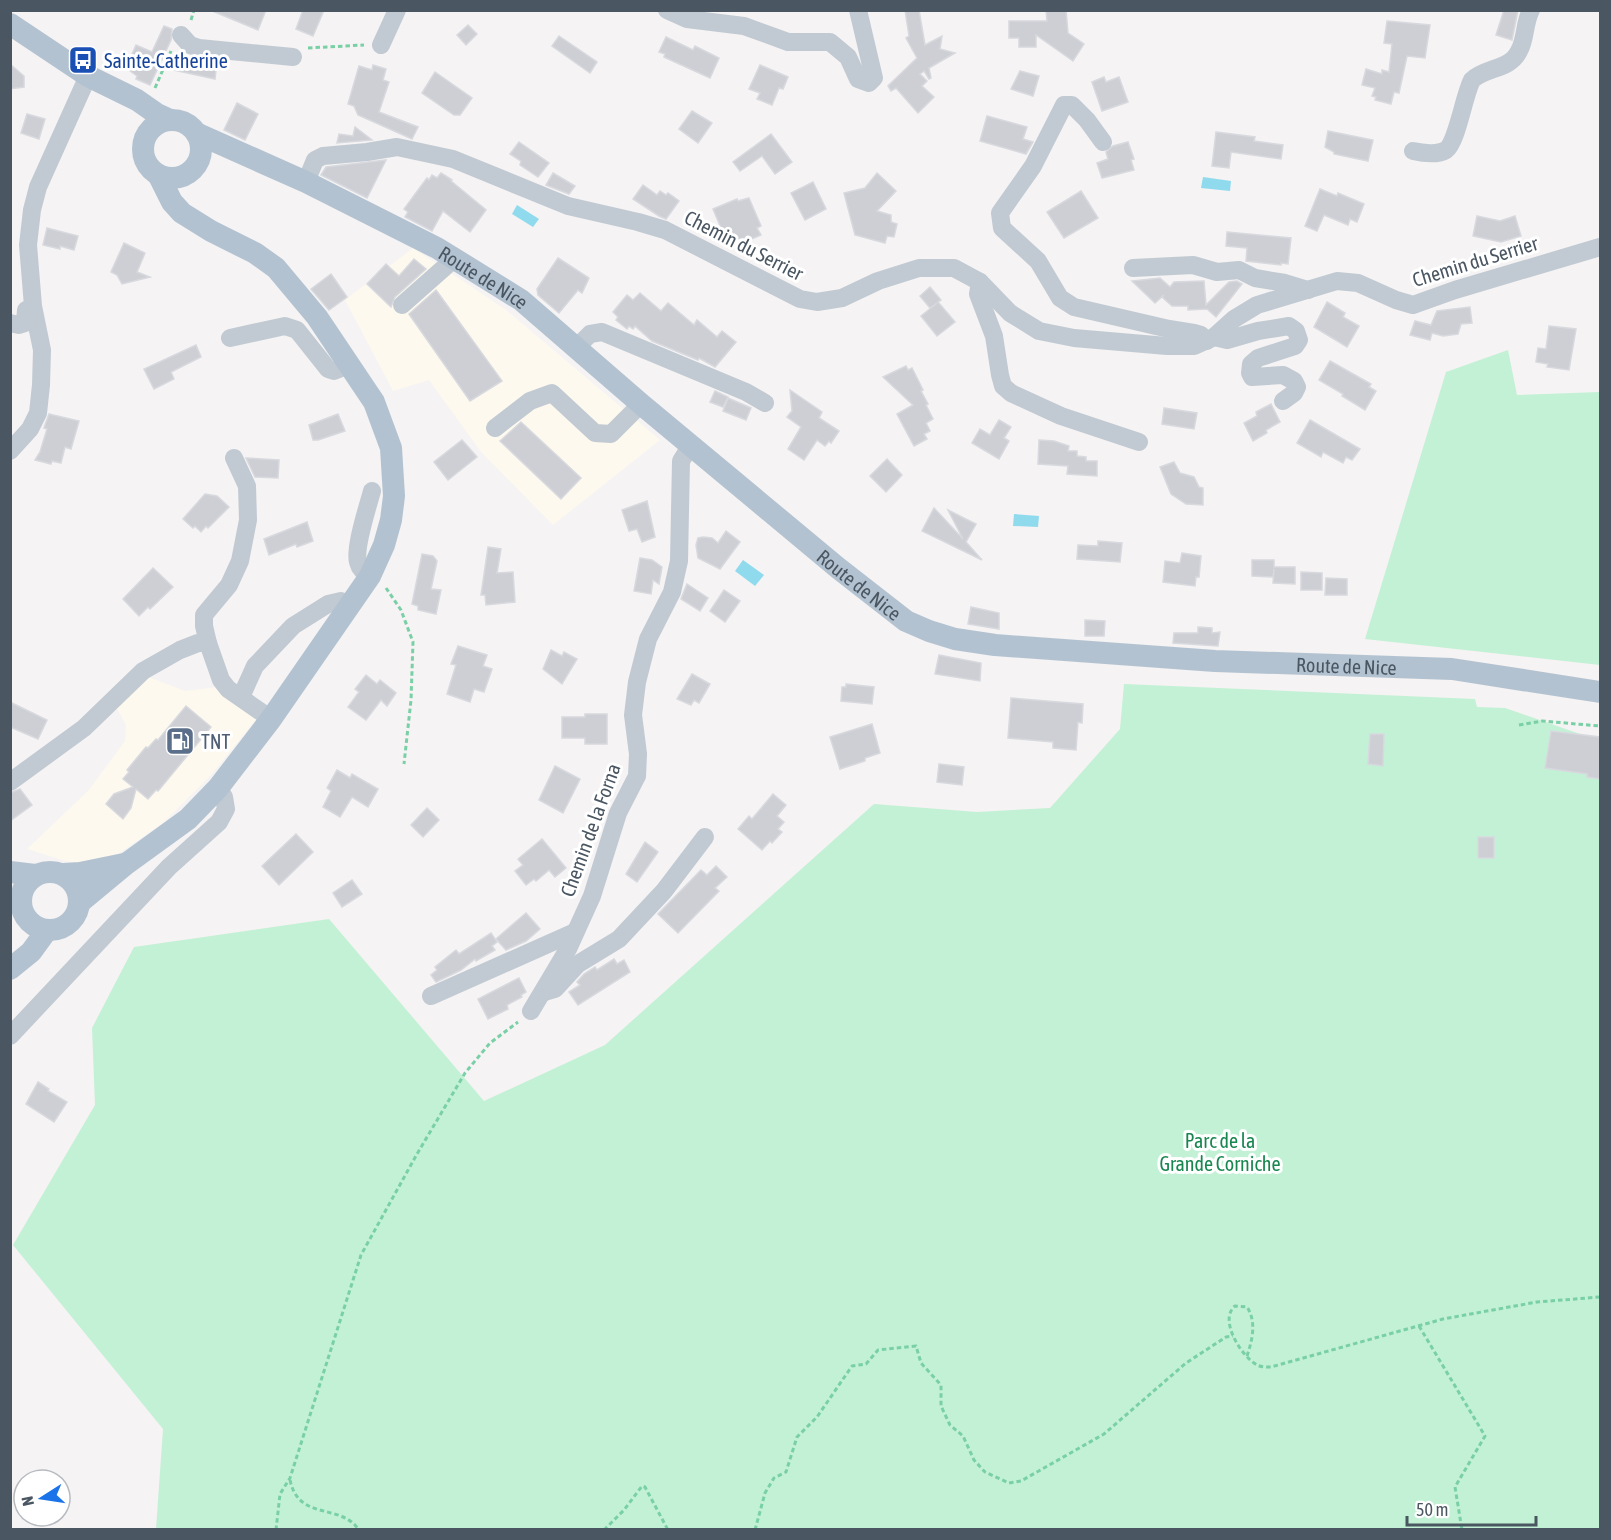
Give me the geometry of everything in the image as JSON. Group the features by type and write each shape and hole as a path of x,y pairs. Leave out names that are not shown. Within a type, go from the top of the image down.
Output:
{"main road":[{"path":"10,24 88,76 170,120 185,123 196,133 201,146 191,169 185,198 196,223"},
{"path":"113,90 130,110 145,138"},
{"path":"170,120 154,125 145,138 143,147 147,164 159,176 167,178 191,169"},
{"name":"Route de Nice","path":"196,133 306,182 437,248 521,300 575,349 885,606 906,621 929,631 955,639 996,645 1208,660 1452,669 1548,682 1600,692"},
{"name":"Route de Nice","path":"191,169 221,154 241,154"},
{"path":"18,902 30,923 47,930 65,926 72,920 79,903 126,864 188,819 218,788 271,719 351,605 370,576 384,545 391,520 394,472 391,448 378,409 317,317 276,268 255,253 196,223 182,213 172,201 159,176"},
{"path":"10,963 18,943 18,902 27,881 34,875 44,871 64,874 80,873 126,864"},
{"path":"10,872 34,875"},
{"path":"64,874 75,886 79,903"},
{"path":"10,969 32,952 47,930"}],"street":[{"path":"381,45 397,10"},
{"path":"667,10 687,19 744,26 788,42 830,42 848,57 858,79 869,83 874,78 873,67 858,10"},
{"path":"1413,151 1447,150 1453,139 1472,80 1477,75 1509,63 1516,57 1531,10"},
{"path":"181,35 190,45 199,48 293,57"},
{"path":"10,322 19,325 26,322 23,308 32,210 38,187 88,76"},
{"path":"1103,142 1087,120 1072,105 1064,105 1033,166 1000,213 1002,228 1038,261 1060,298 1074,307 1194,333 1210,339 1227,340 1258,331 1289,326 1296,331 1299,340 1295,346 1258,358 1251,364 1252,377 1284,375 1294,381 1297,387 1294,393 1283,401"},
{"name":"Chemin du Serrier","path":"306,182 315,160 322,156 398,147 453,159 568,206 665,230 800,299 817,302 842,298 878,281 919,268 954,268 980,282 1010,312 1039,331 1074,338 1167,346 1194,346 1210,339 1234,319 1257,305 1337,281 1358,283 1413,305 1455,290 1600,247"},
{"path":"402,305 454,259"},
{"path":"1133,268 1193,265 1217,272 1239,270 1255,278 1308,290"},
{"path":"980,282 978,294 994,336 1003,386 1011,393 1061,416 1139,442"},
{"path":"10,451 30,429 38,413 42,350 23,308"},
{"path":"230,338 285,326 297,330 328,369 334,371 349,365"},
{"path":"575,349 590,334 602,332 746,392 765,403"},
{"path":"495,428 530,401 552,393 595,433 611,434 641,404"},
{"name":"Chemin de la Forna","path":"531,1011 568,949 592,896 618,813 637,776 638,754 633,715 637,682 648,639 672,592 677,571 681,461 691,445"},
{"path":"234,458 247,486 248,520 240,561 229,585 204,615 204,626 207,643 221,680 228,689 271,719"},
{"path":"370,576 361,570 357,560 372,491"},
{"path":"241,697 255,666 293,626 328,604 341,601 351,605"},
{"path":"10,782 84,728 142,671 180,650 198,643 207,643"},
{"path":"10,1036 168,867 219,822 226,809 224,797 218,788"},
{"path":"541,991 547,993 555,989 578,964 619,939 664,891 705,837"},
{"path":"431,996 575,932"}],"path":[{"path":"147,106 174,44 188,26 194,10"},
{"path":"293,57 310,47 381,45"},
{"path":"370,576 389,590 401,610 413,642 411,700 404,764"},
{"path":"1519,725 1542,721 1600,726"},
{"path":"276,1530 280,1494 290,1478 361,1255 465,1073 490,1043 531,1011"},
{"path":"1247,1356 1253,1331 1252,1318 1247,1307 1236,1306 1231,1310 1229,1322 1233,1336 1247,1356 1256,1364 1271,1367 1443,1319 1537,1302 1600,1297"},
{"path":"1419,1326 1485,1436 1455,1487 1462,1530"},
{"path":"755,1530 765,1493 774,1478 786,1472 796,1437 817,1417 852,1366 866,1364 878,1350 916,1346 921,1363 941,1385 941,1406 950,1425 963,1436 974,1460 985,1472 1009,1483 1021,1481 1104,1434 1186,1363 1226,1337 1233,1336"},
{"path":"290,1478 296,1495 306,1504 318,1510 347,1517 358,1530"},
{"path":"604,1530 624,1510 642,1485 668,1530"}],"shaded area":[{"path":"413,248 505,309 660,440 553,525 482,453 429,380 393,391 345,300"},
{"path":"146,676 185,691 219,687 262,712 211,775 163,823 118,854 85,864 65,861 27,849 89,790 125,741 126,725 115,705"}],"green space":[{"path":"1508,350 1517,395 1600,392 1600,665 1365,639 1446,372"},
{"name":"Parc de la Grande Corniche","path":"1124,684 1475,699 1477,707 1505,708 1600,741 1600,1529 156,1529 163,1429 13,1245 95,1105 92,1028 134,947 329,919 484,1101 605,1045 874,804 977,812 1050,808 1120,729"}],"water":[{"path":"1203,177 1231,181 1230,191 1201,188"},
{"path":"517,205 539,219 533,227 512,214"},
{"path":"1014,514 1039,516 1038,527 1013,526"},
{"path":"743,560 764,575 755,586 735,571"}],"building":[{"path":"210,10 266,10 258,30"},
{"path":"303,10 324,10 313,36 296,29"},
{"path":"905,10 919,10 925,45 942,36 940,49 955,53 929,68 931,78 929,79 924,71 920,74 927,81 922,86 934,97 918,113 896,88 891,91 888,86 917,58 906,38 909,36"},
{"path":"1046,10 1066,10 1068,33 1084,44 1073,61 1036,35 1036,47 1019,47 1019,38 1009,38 1009,21 1047,21"},
{"path":"1504,10 1518,10 1512,40 1496,35"},
{"path":"1387,21 1430,25 1425,58 1407,56 1399,93 1394,92 1391,104 1375,100 1376,97 1372,96 1375,88 1362,85 1366,69 1382,74 1382,70 1389,72 1392,44 1384,43"},
{"path":"468,25 477,34 466,45 457,35"},
{"path":"164,26 172,29 171,40 150,85 136,79 137,76 126,68 136,45 152,52"},
{"path":"559,36 597,62 590,73 552,46"},
{"path":"666,37 693,50 695,46 719,58 710,78 664,57 665,54 659,52"},
{"path":"166,56 199,62 200,59 217,61 215,79 164,68"},
{"path":"10,64 24,76 24,87 10,89"},
{"path":"373,65 386,69 383,80 389,82 379,112 418,127 412,139 358,115 354,106 348,104 359,66 372,70"},
{"path":"760,65 788,77 783,89 779,88 772,105 757,99 760,93 749,89"},
{"path":"1020,71 1039,76 1033,96 1011,89"},
{"path":"435,72 472,98 460,115 454,115 422,93"},
{"path":"1104,77 1106,82 1119,77 1128,102 1102,111 1092,82"},
{"path":"237,103 258,114 245,140 224,130"},
{"path":"692,111 712,123 698,143 679,129"},
{"path":"27,114 45,119 39,139 21,133"},
{"path":"987,116 1027,127 1023,139 1033,142 1026,154 980,141"},
{"path":"355,127 372,140 337,143 339,134 353,136"},
{"path":"1328,131 1373,140 1368,161 1334,154 1325,147"},
{"path":"1216,132 1255,137 1254,141 1283,145 1281,159 1231,152 1229,168 1212,166"},
{"path":"771,134 792,162 775,174 762,156 740,171 733,162"},
{"path":"519,142 549,163 538,177 520,165 521,161 510,154"},
{"path":"1128,142 1134,159 1131,160 1134,170 1102,178 1097,163 1108,159 1106,152 1113,146"},
{"path":"386,160 367,198 321,175 326,167"},
{"path":"441,173 486,210 470,232 443,211 432,231 405,217 408,212 404,209 427,178 429,180 432,175 437,178"},
{"path":"553,173 575,186 569,194 546,185"},
{"path":"877,173 896,191 877,211 891,215 891,222 897,224 894,237 887,236 885,243 855,235 844,193 865,188"},
{"path":"813,182 826,209 805,220 791,193"},
{"path":"643,185 657,195 660,191 666,195 668,193 679,201 666,219 633,199"},
{"path":"1320,189 1337,196 1338,193 1364,204 1357,222 1350,219 1348,225 1324,215 1317,231 1305,226"},
{"path":"1081,191 1098,218 1064,238 1047,212"},
{"path":"749,198 761,226 757,228 761,235 743,243 741,239 735,241 733,237 726,240 713,209 737,199 738,201"},
{"path":"1477,216 1500,221 1515,216 1521,236 1501,242 1473,236"},
{"path":"47,228 78,236 74,250 43,245"},
{"path":"1227,232 1291,238 1288,264 1246,261 1247,248 1226,246"},
{"path":"124,243 145,253 137,272 150,277 122,284 117,275 111,272"},
{"path":"558,258 589,278 582,293 578,290 559,313 538,295 537,289"},
{"path":"414,259 426,269 395,297 391,307 367,284 386,264 399,276"},
{"path":"331,274 347,297 329,310 311,289"},
{"path":"1160,278 1170,287 1174,282 1204,281 1206,305 1229,282 1237,281 1242,284 1216,317 1207,309 1188,310 1188,306 1172,306 1162,297 1164,295 1155,303 1132,281"},
{"path":"930,287 941,300 938,302 955,322 937,336 921,316 937,303 930,308 920,296"},
{"path":"436,290 502,381 470,401 409,314"},
{"path":"640,293 661,311 668,303 694,325 697,320 717,337 722,331 736,342 715,367 699,358 698,360 652,341 635,326 633,329 629,326 627,329 616,320 618,317 613,312 627,295 633,300"},
{"path":"1327,302 1345,313 1343,317 1359,326 1347,347 1314,327"},
{"path":"1470,307 1472,323 1461,324 1458,334 1443,336 1432,333 1430,340 1410,335 1415,321 1431,325 1437,311"},
{"path":"1549,326 1576,329 1569,370 1547,367 1548,364 1536,362 1538,348 1546,349"},
{"path":"196,345 201,357 171,372 174,379 154,389 144,369"},
{"path":"1330,361 1371,384 1369,387 1376,391 1365,410 1319,380"},
{"path":"906,366 908,370 912,368 933,419 926,423 930,431 924,434 927,439 914,446 897,414 913,405 883,377"},
{"path":"790,390 822,412 819,418 839,431 831,443 829,441 825,446 817,440 804,460 788,449 801,427 787,417 792,411"},
{"path":"715,391 728,397 723,407 710,402"},
{"path":"728,398 751,408 746,420 723,411"},
{"path":"1271,404 1280,422 1253,441 1244,423 1257,416 1256,412"},
{"path":"1164,408 1197,413 1194,429 1162,424"},
{"path":"49,414 79,421 71,449 65,447 61,463 52,461 51,464 35,460 47,429 44,428"},
{"path":"338,414 345,431 313,440 309,425"},
{"path":"999,420 1011,427 1004,438 1009,441 999,459 972,443 980,429 990,435"},
{"path":"1310,420 1360,449 1352,460 1346,457 1343,463 1323,452 1321,457 1297,443"},
{"path":"521,422 581,478 561,499 500,441"},
{"path":"462,440 477,457 448,480 434,462"},
{"path":"1039,440 1054,441 1069,446 1068,451 1077,451 1077,456 1086,457 1086,461 1097,461 1097,476 1067,474 1068,466 1038,464"},
{"path":"246,458 279,460 278,478 255,477"},
{"path":"887,459 902,475 886,492 870,476"},
{"path":"1174,462 1180,473 1194,477 1199,487 1203,488 1203,505 1186,504 1171,494 1160,467"},
{"path":"205,494 217,496 229,507 201,532 183,519"},
{"path":"647,501 655,537 642,542 637,529 629,531 622,510"},
{"path":"934,508 963,539 948,510 976,524 966,542 982,560 922,531"},
{"path":"307,522 313,541 297,547 296,544 269,555 264,539"},
{"path":"726,531 740,542 720,569 698,558 696,545 698,538 712,538 718,543"},
{"path":"1098,541 1122,543 1120,562 1077,559 1078,545 1098,546"},
{"path":"488,547 501,549 497,573 513,572 515,602 486,605 485,595 481,595"},
{"path":"1182,553 1201,556 1199,577 1196,577 1195,586 1163,582 1165,561 1180,563"},
{"path":"422,554 433,556 437,561 431,589 441,590 436,614 418,610 418,606 412,604"},
{"path":"640,558 652,560 662,567 659,584 653,580 651,594 634,591"},
{"path":"1252,560 1274,560 1274,567 1295,567 1295,584 1273,583 1274,569 1273,577 1252,576"},
{"path":"153,568 173,587 150,609 148,607 139,616 123,599"},
{"path":"1301,572 1322,573 1322,590 1301,590"},
{"path":"1326,578 1347,579 1347,595 1325,595"},
{"path":"687,584 708,598 700,611 681,599"},
{"path":"724,590 740,601 725,622 710,611"},
{"path":"971,607 999,613 999,629 968,624"},
{"path":"1085,620 1105,621 1104,636 1085,636"},
{"path":"1198,627 1212,628 1212,633 1220,632 1218,646 1173,643 1174,633 1198,633"},
{"path":"458,646 487,655 483,666 492,669 484,692 474,689 470,702 447,694 456,665 451,664"},
{"path":"551,650 562,656 564,652 577,659 562,684 543,669"},
{"path":"939,655 981,663 980,681 935,674"},
{"path":"692,674 710,684 699,703 694,700 691,705 677,699"},
{"path":"366,675 377,684 380,680 396,693 387,706 381,700 366,720 348,707 359,692 355,689"},
{"path":"846,684 874,687 872,704 841,701 842,687 846,687"},
{"path":"1011,698 1083,704 1082,723 1078,722 1076,750 1053,748 1053,742 1008,738"},
{"path":"10,702 47,720 38,739 10,727"},
{"path":"186,706 211,727 158,791 156,790 148,799 136,789 131,808 123,819 106,804 114,794 133,787 123,779 129,772 127,770 146,747 148,748 156,739 158,740"},
{"path":"585,714 607,714 607,744 585,744 585,738 562,738 562,717 585,717"},
{"path":"872,724 880,753 865,758 865,761 840,769 830,737"},
{"path":"1551,731 1600,737 1600,779 1587,777 1587,774 1545,768"},
{"path":"1370,734 1384,734 1383,766 1368,764"},
{"path":"939,764 964,767 962,785 937,782"},
{"path":"555,766 580,779 563,813 539,800"},
{"path":"337,770 350,778 352,774 378,789 368,807 352,797 340,817 323,807 331,791 327,788"},
{"path":"20,789 32,805 10,821 10,793"},
{"path":"773,794 786,805 777,816 784,822 778,829 782,832 762,850 738,829 749,816 752,819"},
{"path":"427,808 439,820 423,837 411,825"},
{"path":"296,834 313,852 279,885 262,866"},
{"path":"1478,837 1494,837 1494,858 1478,858"},
{"path":"542,839 566,868 555,877 549,870 536,881 534,879 526,885 515,871 523,865 518,859"},
{"path":"645,842 658,852 637,882 626,874"},
{"path":"716,866 727,877 715,888 719,891 678,933 658,914 701,870 707,875"},
{"path":"352,880 362,894 342,907 333,893"},
{"path":"526,913 540,929 526,941 506,950 496,939"},
{"path":"491,933 497,942 492,946 495,950 436,982 431,975 437,970 435,967 456,950 459,954"},
{"path":"614,959 617,964 624,960 630,972 578,1005 569,992 580,985 577,982 584,974 595,967 597,970"},
{"path":"519,978 526,992 521,995 522,997 507,1005 508,1009 488,1019 478,999"},
{"path":"38,1082 67,1102 54,1122 26,1104"}],"place":[{"name":"Sainte-Catherine","path":"83,60"},
{"name":"TNT","path":"180,741"}]}
